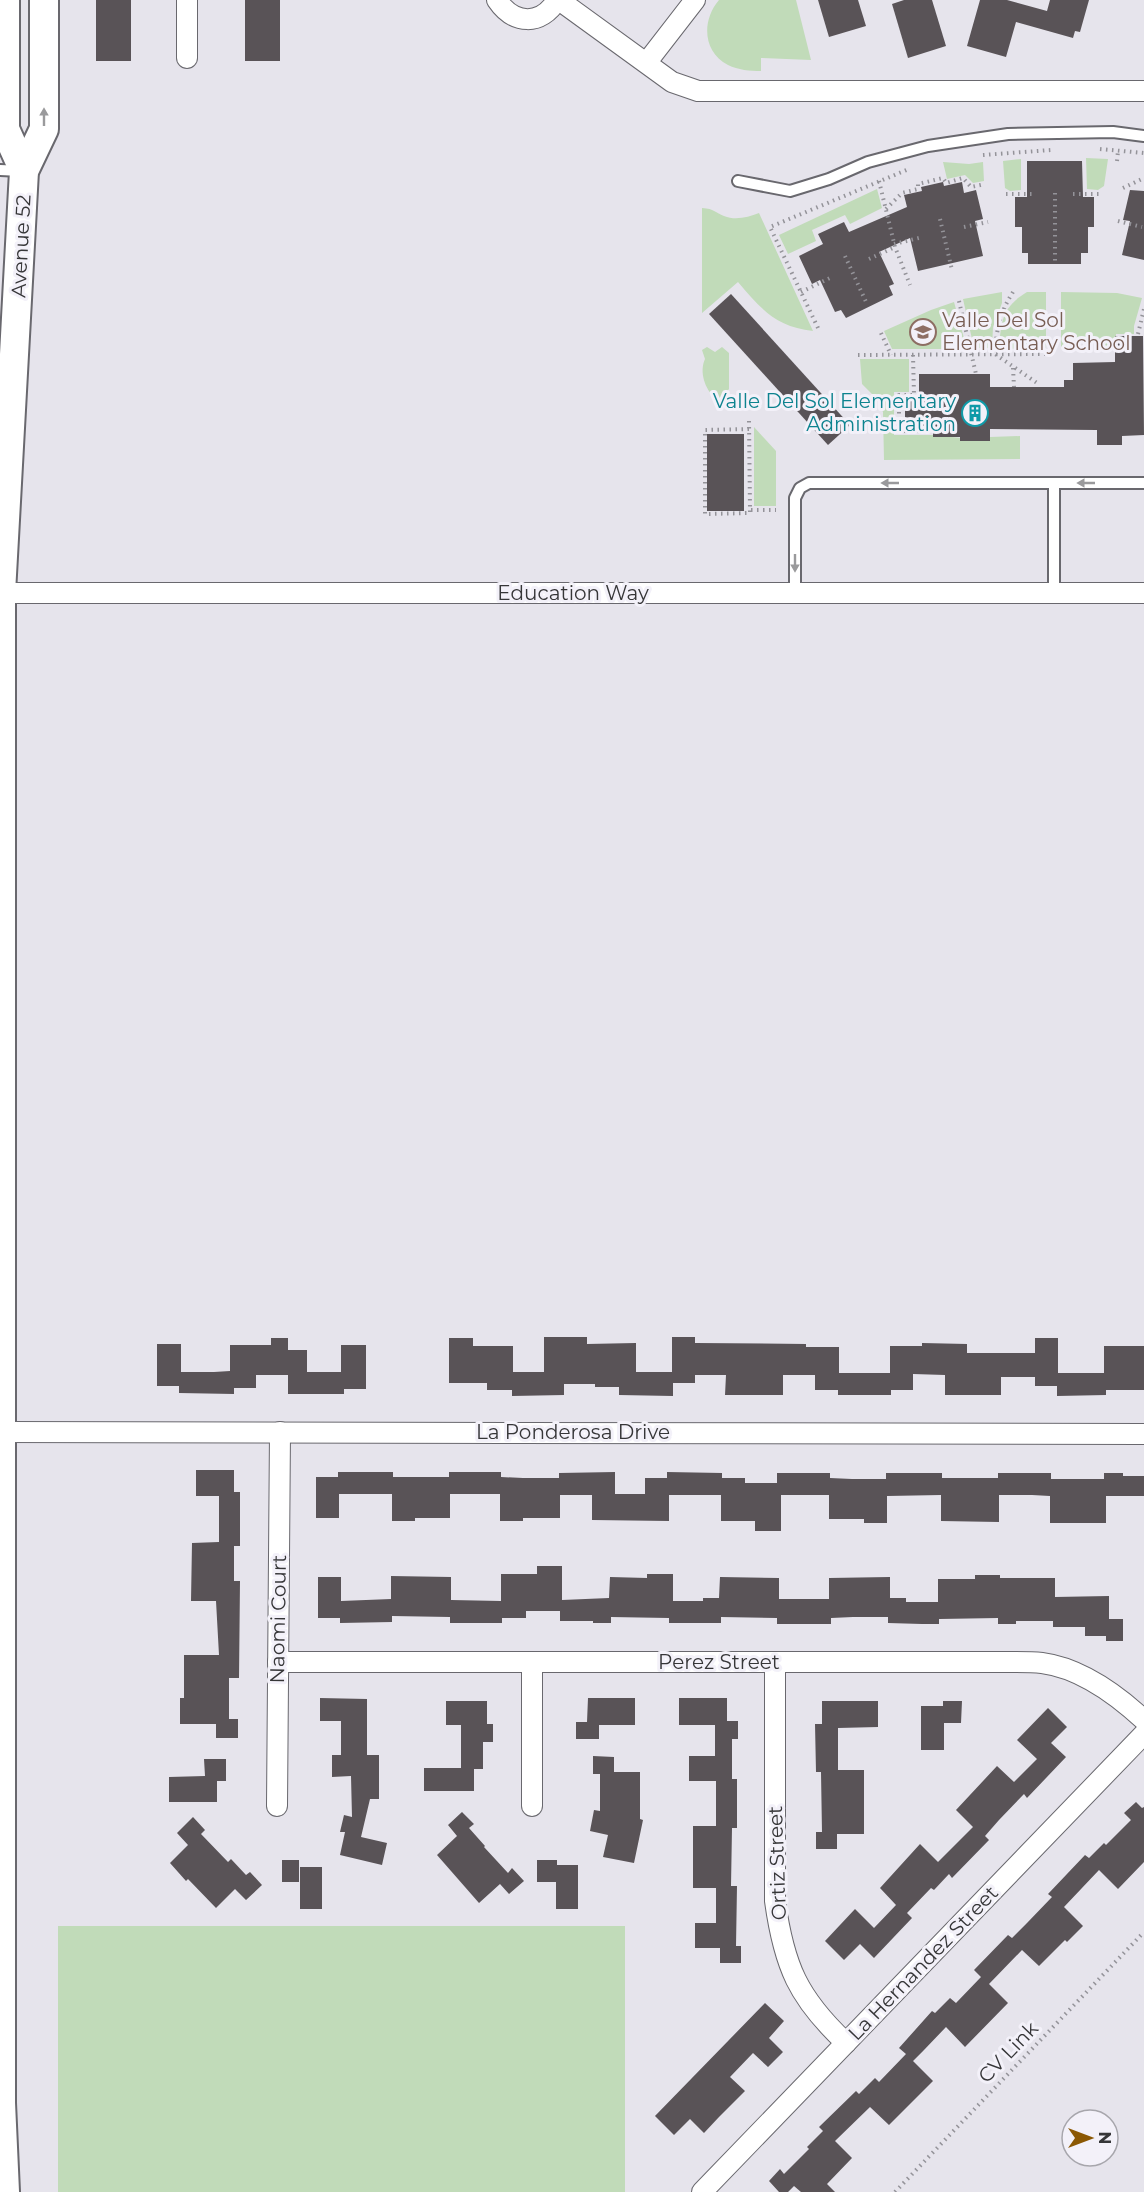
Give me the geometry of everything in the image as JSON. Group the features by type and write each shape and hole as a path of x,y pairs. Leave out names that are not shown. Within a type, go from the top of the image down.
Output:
{"main road":[{"name":"Avenue 52","path":"4,0 4,129 12,171 1,593 1,2103 5,2192"},
{"name":"Avenue 52","path":"12,171 44,129 44,0"}],"street":[{"path":"188,0 188,58"},
{"path":"497,0 507,13 522,19 539,17 551,10 558,0 672,82 698,91 1144,91"},
{"path":"647,62 695,0"},
{"name":"Education Way","path":"1,593 1144,593"},
{"name":"La Ponderosa Drive","path":"2,1431 1144,1434"},
{"name":"Naomi Court","path":"277,1806 280,1431"},
{"name":"Perez Street","path":"278,1662 1044,1664 1102,1686 1144,1719"},
{"path":"532,1662 532,1806"},
{"name":"Ortiz Street","path":"775,1662 775,1901 779,1933 788,1965 803,1994 821,2020 846,2043"},
{"name":"La Hernandez Street","path":"702,2192 1144,1734"}],"lane":[{"path":"738,181 790,191 829,179 868,162 928,146 1008,135 1102,132 1144,136"},
{"path":"795,593 795,498 800,488 809,483 1144,483"},
{"path":"1054,483 1054,593"}],"path":[{"path":"980,155 1062,149"},
{"path":"1096,149 1144,153"},
{"path":"1117,161 1118,151"},
{"path":"992,154 993,161"},
{"path":"818,328 770,227 916,165"},
{"path":"886,209 902,192 918,189 918,184 943,178 945,183 963,178 971,187 985,184"},
{"path":"1123,188 1144,178"},
{"path":"879,181 894,246 910,285"},
{"path":"1055,192 1055,261"},
{"path":"1006,194 1036,194"},
{"path":"1073,194 1103,194"},
{"path":"940,219 952,270"},
{"path":"1118,221 1142,227"},
{"path":"964,227 988,222"},
{"path":"869,259 894,246 923,237"},
{"path":"844,256 867,304"},
{"path":"801,292 832,277"},
{"path":"995,354 999,320 1013,292"},
{"path":"959,301 976,374"},
{"path":"1138,334 1144,309"},
{"path":"881,333 891,355"},
{"path":"995,354 1037,383"},
{"path":"858,355 1046,354"},
{"path":"913,355 914,395 899,395 899,431 933,431"},
{"path":"1013,367 1014,387"},
{"path":"749,421 750,513 705,514 705,430 749,429"},
{"path":"750,510 777,510"},
{"name":"CV Link","path":"895,2192 1144,1932"}],"green space":[{"path":"719,0 796,0 811,60 761,58 761,71 744,70 728,65 713,52 707,35 713,8"},
{"path":"1086,158 1108,159 1104,186 1098,190 1087,189"},
{"path":"1021,159 1021,190 1010,191 1005,188 1003,161"},
{"path":"943,162 969,164 983,162 984,181 973,183 965,175 947,179"},
{"path":"877,189 882,208 850,224 845,215 812,230 816,241 788,254 779,235"},
{"path":"702,208 733,218 759,213 813,331 779,321 762,308 738,282 702,313"},
{"path":"1002,292 1002,303 993,327 992,348 974,348 963,299"},
{"path":"1027,292 1046,292 1046,348 999,349 1004,316 1012,303"},
{"path":"1061,292 1117,293 1142,298 1134,334 1116,334 1116,348 1106,348 1089,339 1061,347"},
{"path":"954,302 967,349 892,349 884,331"},
{"path":"707,347 715,352 722,347 729,353 729,389 722,398 715,398 708,390 704,380 705,359 702,350"},
{"path":"860,359 909,359 909,392 894,392 894,435 933,435 990,441 990,437 1020,436 1020,459 884,460 883,412 876,398 862,384"},
{"path":"754,427 776,451 776,506 754,506"},
{"path":"58,1926 625,1926 625,2192 58,2192"}],"building":[{"path":"96,0 131,0 131,61 96,61"},
{"path":"245,0 280,0 280,61 245,61"},
{"path":"818,0 858,0 866,26 829,37"},
{"path":"904,0 932,0 946,46 908,58 892,4"},
{"path":"980,0 1007,0 1047,11 1050,0 1089,0 1080,32 1075,31 1073,38 1016,22 1006,57 967,46"},
{"path":"1027,161 1082,161 1083,197 1094,197 1094,227 1088,227 1088,253 1081,253 1081,264 1028,264 1028,253 1022,253 1022,227 1015,227 1015,197 1027,197"},
{"path":"943,182 944,186 962,182 964,193 976,190 983,219 975,221 983,256 918,271 910,238 879,252 894,284 889,286 893,295 846,318 841,310 835,312 820,280 812,284 799,256 823,244 818,234 844,222 849,232 907,207 904,195 922,191 921,187"},
{"path":"1130,190 1144,191 1144,260 1122,255 1130,221 1123,220"},
{"path":"731,294 850,425 828,445 709,314"},
{"path":"1115,336 1143,336 1144,435 1122,436 1122,445 1097,445 1097,430 990,429 990,441 960,441 960,437 933,437 933,427 910,427 910,424 905,424 905,402 909,402 909,398 919,398 919,374 990,374 990,387 1064,387 1064,380 1073,380 1073,363 1115,362"},
{"path":"707,434 744,434 744,511 707,511"},
{"path":"544,1337 587,1337 587,1344 636,1343 636,1372 672,1372 672,1337 695,1337 695,1343 806,1344 806,1347 839,1347 839,1373 890,1373 890,1346 922,1346 922,1343 967,1344 967,1353 1035,1353 1035,1338 1058,1338 1058,1373 1104,1373 1104,1346 1144,1346 1144,1390 1106,1390 1106,1395 1057,1396 1057,1386 1035,1386 1035,1377 1001,1377 1001,1395 945,1395 945,1375 913,1374 913,1390 891,1390 891,1395 838,1395 838,1390 815,1390 815,1375 783,1375 783,1395 725,1395 726,1375 695,1375 695,1383 673,1383 673,1396 619,1395 619,1387 564,1384 564,1395 512,1396 512,1390 487,1390 487,1383 449,1383 449,1338 473,1338 473,1346 513,1346 513,1372 544,1372"},
{"path":"271,1338 288,1338 288,1350 307,1350 307,1372 341,1372 341,1345 366,1345 366,1389 344,1389 344,1394 288,1394 288,1375 256,1375 256,1388 234,1388 234,1394 179,1393 179,1386 157,1386 157,1344 181,1344 181,1372 214,1372 230,1371 230,1345 271,1345"},
{"path":"196,1470 234,1470 234,1492 240,1492 240,1546 234,1546 234,1581 240,1581 239,1678 229,1678 229,1719 238,1719 238,1738 216,1738 216,1724 180,1724 180,1698 184,1698 184,1655 219,1655 216,1601 191,1601 192,1543 219,1542 219,1496 196,1496"},
{"path":"338,1472 393,1472 393,1477 449,1477 449,1472 501,1472 501,1477 559,1478 559,1473 615,1472 615,1494 645,1494 645,1478 667,1478 667,1472 722,1473 722,1478 745,1478 745,1483 777,1483 777,1473 830,1473 830,1478 886,1479 886,1473 942,1473 942,1478 998,1478 998,1473 1051,1473 1051,1479 1104,1479 1104,1473 1123,1473 1123,1476 1144,1476 1144,1496 1106,1496 1106,1523 1050,1523 1050,1496 1032,1495 999,1495 999,1522 941,1521 941,1495 887,1496 887,1523 864,1523 864,1519 829,1519 829,1495 781,1495 781,1531 755,1531 755,1521 721,1521 721,1495 669,1495 669,1521 592,1520 592,1495 560,1495 560,1518 523,1518 523,1521 500,1521 500,1494 450,1494 450,1518 415,1518 415,1521 392,1521 392,1494 339,1494 339,1518 316,1518 316,1477 338,1477"},
{"path":"537,1566 562,1566 562,1600 609,1598 610,1577 647,1578 647,1574 673,1574 673,1601 703,1601 703,1598 719,1598 720,1577 779,1578 779,1599 829,1599 829,1578 890,1577 890,1598 906,1598 906,1602 938,1602 938,1579 975,1579 975,1575 1000,1575 1000,1578 1055,1578 1055,1597 1109,1596 1109,1619 1123,1619 1123,1641 1106,1641 1106,1636 1085,1636 1085,1627 1053,1627 1053,1621 1016,1621 1016,1624 998,1624 998,1618 939,1619 939,1624 922,1624 888,1623 888,1617 853,1617 831,1618 831,1624 777,1624 777,1618 721,1617 721,1623 669,1623 669,1618 611,1617 611,1623 593,1623 593,1621 560,1621 560,1611 526,1611 526,1618 502,1618 502,1623 450,1623 450,1617 392,1616 392,1622 340,1623 340,1618 318,1618 318,1577 341,1577 341,1601 391,1599 391,1576 451,1577 451,1600 501,1601 501,1574 537,1574"},
{"path":"320,1698 367,1699 367,1755 379,1755 379,1799 370,1799 361,1837 387,1843 382,1865 340,1855 345,1832 340,1832 344,1815 352,1817 351,1776 332,1777 332,1755 341,1755 341,1721 320,1721"},
{"path":"588,1698 635,1698 635,1725 599,1725 599,1739 576,1739 576,1722 587,1722"},
{"path":"679,1698 727,1698 727,1721 738,1721 738,1739 732,1739 732,1779 737,1779 737,1828 732,1828 731,1886 737,1886 736,1946 741,1946 741,1963 720,1963 720,1948 695,1948 695,1923 716,1923 716,1888 693,1888 693,1826 716,1826 716,1781 689,1781 689,1756 715,1756 715,1725 679,1725"},
{"path":"446,1701 487,1701 487,1724 493,1724 493,1742 483,1742 483,1769 474,1769 474,1791 424,1791 424,1768 461,1768 461,1725 446,1725"},
{"path":"822,1701 878,1701 878,1727 838,1728 838,1770 864,1770 864,1834 837,1834 837,1849 816,1849 816,1832 822,1832 821,1772 816,1772 815,1724 822,1724"},
{"path":"943,1701 962,1701 961,1723 944,1723 944,1750 921,1750 921,1706 943,1706"},
{"path":"1048,1708 1067,1727 1051,1743 1066,1757 1027,1798 1024,1794 999,1820 985,1836 989,1840 952,1878 949,1874 934,1890 931,1888 907,1913 912,1918 874,1958 860,1944 844,1960 825,1941 855,1909 874,1928 896,1905 880,1888 920,1844 938,1862 973,1827 956,1810 997,1766 1014,1782 1037,1759 1017,1740"},
{"path":"593,1756 614,1757 614,1772 640,1772 640,1819 643,1820 634,1863 603,1857 608,1835 590,1831 594,1810 600,1811 600,1774 593,1774"},
{"path":"204,1759 226,1759 226,1781 217,1781 217,1802 169,1802 169,1777 205,1776"},
{"path":"1136,1802 1142,1808 1144,1807 1144,1862 1118,1889 1099,1870 1064,1907 1083,1926 1039,1966 1022,1950 989,1984 1008,2003 965,2047 946,2027 913,2061 933,2081 889,2125 870,2107 835,2141 852,2158 827,2184 835,2192 801,2192 794,2186 788,2192 779,2192 769,2181 780,2169 784,2174 809,2149 807,2147 823,2131 819,2127 856,2091 859,2094 875,2078 879,2082 906,2054 899,2048 932,2011 935,2013 950,1998 956,2003 981,1977 974,1970 1008,1935 1012,1938 1027,1923 1052,1897 1048,1894 1085,1855 1089,1858 1131,1820 1124,1813"},
{"path":"462,1812 474,1824 469,1828 484,1847 508,1873 512,1868 524,1881 509,1894 500,1884 479,1903 437,1855 457,1836 448,1825"},
{"path":"193,1817 205,1830 201,1834 228,1862 231,1859 246,1875 250,1872 262,1885 246,1900 235,1889 216,1908 170,1863 188,1845 177,1833"},
{"path":"282,1860 299,1860 299,1882 282,1882"},
{"path":"537,1860 557,1860 557,1865 578,1865 578,1909 556,1909 556,1882 537,1882"},
{"path":"300,1867 322,1867 322,1909 300,1909"},
{"path":"765,2003 784,2021 769,2038 783,2052 768,2067 753,2053 730,2077 745,2091 704,2133 690,2119 674,2135 655,2116"}],"place":[{"name":"Valle Del Sol Elementary School","path":"923,332"},
{"name":"Valle Del Sol Elementary Administration","path":"975,413"}]}
